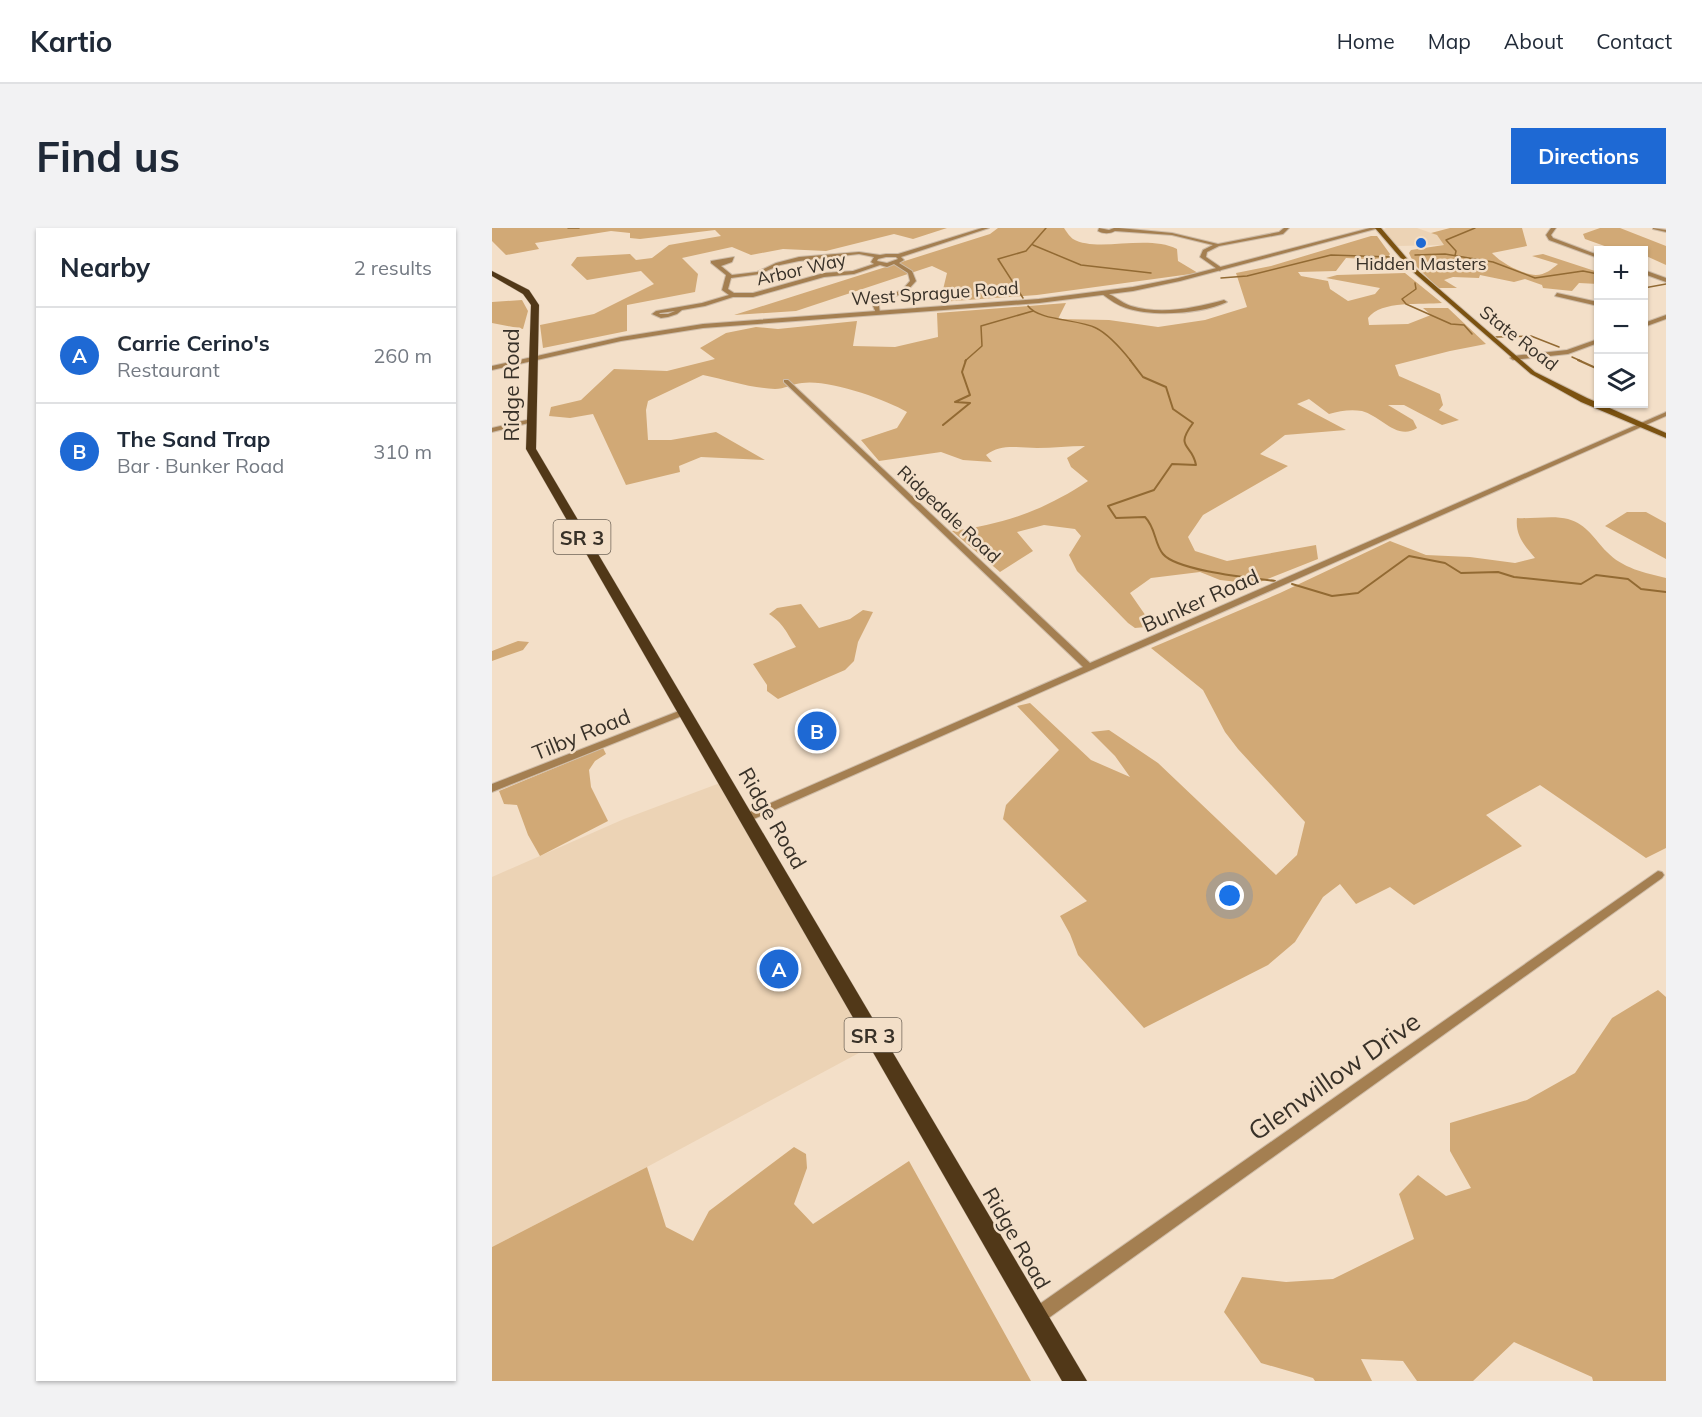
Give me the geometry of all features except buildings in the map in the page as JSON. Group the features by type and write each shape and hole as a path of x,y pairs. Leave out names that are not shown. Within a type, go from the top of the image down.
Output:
{"main road":[{"name":"State Road","path":"1377,228 1414,270 1533,373 1666,436"},
{"name":"Ridge Road","path":"492,273 515,283 526,292 534,305 531,449 1075,1381"}],"street":[{"path":"728,277 758,273 799,259 847,254 898,256 987,228"},
{"path":"1101,228 1103,232 1117,229 1173,231 1218,245"},
{"path":"1221,269 1203,257 1205,251 1218,245 1274,235 1287,228"},
{"name":"West Sprague Road","path":"492,368 621,339 703,326 1039,301 1104,293 1178,280 1377,228"},
{"path":"1554,228 1548,235 1551,239 1594,255"},
{"path":"1655,228 1666,231"},
{"path":"878,264 873,260 879,256"},
{"path":"878,312 886,298 904,291 913,281 910,272 896,263 902,259 898,256"},
{"name":"Arbor Way","path":"717,265 728,277 725,290 733,295 764,293 824,275 854,272 878,264 896,263"},
{"path":"1648,273 1666,280"},
{"path":"1104,293 1115,302 1143,310 1201,307 1224,302"},
{"path":"681,309 720,302 733,295"},
{"path":"1557,295 1576,297 1599,304 1557,295"},
{"path":"1648,321 1666,316"},
{"path":"1513,358 1568,352 1594,343"},
{"name":"Ridgedale Road","path":"786,381 1090,668"},
{"name":"Bunker Road","path":"747,818 1666,414"},
{"path":"492,430 531,421"},
{"name":"Tilby Road","path":"492,788 684,712"},
{"name":"Glenwillow Drive","path":"1037,1316 1658,875"}],"shaded area":[{"path":"492,228 947,228 913,239 894,234 826,251 783,249 751,255 732,247 682,258 698,274 695,292 627,305 627,331 543,348 540,325 594,314 654,284 641,271 587,280 571,265 577,257 630,254 636,260 652,258 669,245 721,236 715,230 640,239 630,238 630,233 611,231 535,243 539,249 506,255 492,241"},
{"path":"998,228 1064,228 1073,239 1083,243 1165,245 1177,249 1178,261 1198,273 1037,295 940,302 947,273 932,266 796,311 734,315 990,234"},
{"path":"1386,228 1417,228 1437,235 1445,245 1397,246 1383,230"},
{"path":"1450,228 1522,228 1527,246 1492,253 1501,261 1524,273 1536,275 1551,270 1558,264 1532,256 1543,254 1594,271 1594,284 1579,283 1572,291 1543,288 1542,285 1525,279 1514,282 1480,275 1479,278 1453,277 1444,280 1457,288 1438,288 1414,264 1409,253 1411,250 1444,245 1437,235 1431,233"},
{"path":"1600,228 1620,228 1666,246 1666,265 1648,257 1648,246 1605,246 1585,239 1583,234"},
{"path":"1377,236 1390,254 1386,260 1346,258 1336,271 1298,272 1301,276 1328,281 1330,289 1348,301 1375,294 1380,288 1326,278 1337,275 1405,273 1442,303 1402,304 1382,308 1368,318 1369,325 1408,324 1431,315 1423,308 1448,308 1486,344 1395,365 1399,376 1440,394 1443,405 1439,410 1459,420 1442,425 1404,405 1388,405 1413,420 1417,428 1403,432 1362,411 1353,410 1329,414 1309,399 1297,404 1346,430 1285,435 1260,454 1288,466 1203,515 1188,537 1195,551 1227,561 1316,545 1318,559 1255,584 1220,580 1200,572 1151,578 1130,593 1148,619 1146,627 1135,628 1128,623 1077,571 1069,555 1081,536 1075,529 1044,525 1017,532 1033,551 1000,572 952,531 1023,515 1088,481 1071,467 1067,458 1085,446 998,449 986,455 992,462 963,460 941,452 879,461 861,440 897,428 907,412 871,396 826,384 802,383 775,389 703,375 648,401 646,410 648,440 671,440 716,432 765,460 701,457 679,466 680,472 626,485 593,414 570,418 549,416 551,407 581,400 614,369 667,371 715,359 700,348 726,333 756,327 778,329 857,321 853,346 895,347 938,337 937,313 1066,303 1058,319 1109,320 1158,327 1205,320 1247,307 1236,273 1271,266"},
{"path":"522,300 528,311 523,329 492,323 492,302"},
{"path":"1627,512 1646,512 1666,523 1666,559 1605,526"},
{"path":"1517,518 1568,519 1585,528 1613,558 1634,569 1666,578 1666,848 1646,858 1540,785 1486,815 1522,846 1414,905 1390,887 1356,904 1340,884 1323,897 1295,942 1268,965 1144,1028 1078,955 1060,916 1087,901 1003,819 1006,805 1059,750 1017,706 1030,703 1091,760 1130,777 1115,756 1091,732 1109,730 1158,763 1276,875 1297,855 1305,822 1238,749 1225,732 1203,690 1151,648 1280,593 1390,541 1426,555 1470,557 1515,563 1535,558 1519,535"},
{"path":"801,604 819,628 850,619 863,610 873,612 858,642 854,661 845,670 778,699 767,691 767,685 753,664 796,647 781,625 769,614 777,608"},
{"path":"518,641 529,642 523,650 492,661 492,651"},
{"path":"603,748 606,754 595,761 589,770 591,787 608,821 540,856 528,835 517,805 504,804 499,791"},
{"path":"720,783 870,1047 492,1247 492,877 624,819"},
{"path":"1658,990 1666,997 1666,1381 1593,1381 1592,1377 1514,1342 1473,1381 1417,1381 1403,1361 1361,1359 1372,1381 1315,1381 1313,1378 1261,1363 1224,1312 1242,1277 1286,1282 1333,1279 1414,1239 1399,1194 1418,1175 1446,1196 1471,1188 1450,1151 1450,1123 1527,1100 1575,1073 1612,1018"},
{"path":"794,1147 806,1154 807,1168 794,1204 813,1224 909,1161 1031,1381 492,1381 492,1247 647,1167 666,1227 693,1241 709,1211"}],"waterway":[{"path":"568,228 579,228"},
{"path":"1023,298 998,259 1026,251 1046,228"},
{"path":"1455,256 1456,251 1446,240 1475,228"},
{"path":"1033,245 1081,265 1151,273"},
{"path":"1221,278 1247,276 1331,255 1391,257"},
{"path":"1415,255 1455,256"},
{"path":"1455,256 1493,262 1535,278 1583,271 1594,273"},
{"path":"1415,283 1416,289 1402,299 1406,304 1451,324 1464,325 1472,334"},
{"path":"1648,287 1666,284"},
{"path":"1028,306 1033,311"},
{"path":"966,360 982,346 981,326 1033,311"},
{"path":"1033,311 1096,328 1110,338 1131,361"},
{"path":"1496,337 1531,336 1559,347"},
{"path":"1572,357 1581,361"},
{"path":"943,425 970,403 955,402 970,395 962,372 966,360"},
{"path":"1130,360 1143,377 1166,387 1173,409 1193,423 1185,437 1185,442 1196,465 1172,464 1154,490 1108,506 1116,518 1145,517 1149,521 1160,550 1171,560 1216,573 1275,581"},
{"path":"1578,360 1594,367"},
{"path":"1292,584 1332,596 1358,593 1409,556 1445,563 1461,573 1498,572 1514,577 1581,584 1596,575 1628,579 1641,589 1666,592"}],"place":[{"name":"Hidden Masters","path":"1421,243"},
{"name":"The Sand Trap","path":"817,731"},
{"name":"Carrie Cerino's","path":"779,969"}]}
